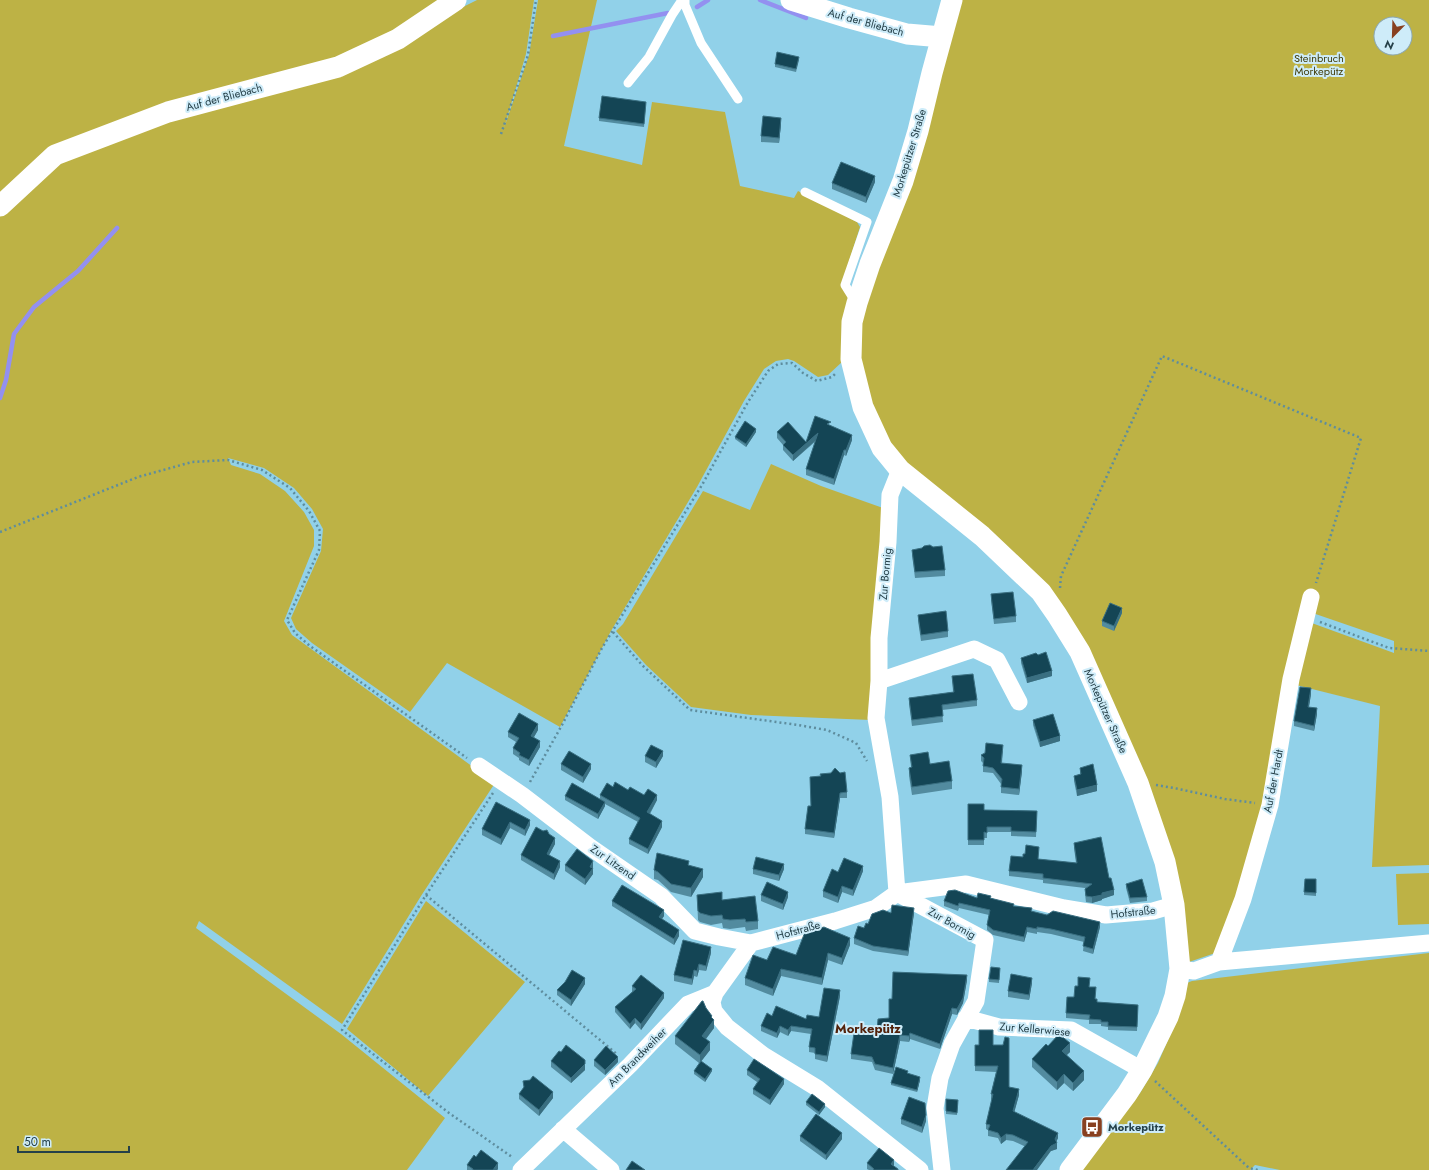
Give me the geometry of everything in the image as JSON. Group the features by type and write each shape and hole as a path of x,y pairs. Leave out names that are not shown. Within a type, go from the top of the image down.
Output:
{"street":[{"name":"Auf der Bliebach","path":"0,206 55,155 168,112 338,67 398,39 456,0"},
{"name":"Auf der Bliebach","path":"791,0 906,34 942,37"},
{"name":"Morkepützer Straße","path":"952,0 918,131 903,181 870,264 857,303 852,322 851,359 863,407 882,448 900,470 982,536 1040,592 1057,615 1080,652 1138,783 1165,862 1174,905 1180,970 1175,996 1168,1018 1142,1070 1127,1094 1070,1170"},
{"name":"Zur Bormig","path":"900,470 890,494 888,542 879,638 879,681 876,718 890,797 897,893 985,940 976,1001 952,1044 940,1078 935,1108 942,1170"},
{"name":"Auf der Hardt","path":"1219,962 1243,900 1270,805 1291,680 1311,597"},
{"path":"879,681 974,649 997,660 1019,702"},
{"name":"Zur Litzend","path":"479,766 522,795 590,847 661,896 695,931 751,943"},
{"name":"Hofstraße","path":"751,943 876,908 897,893 966,884 1064,908 1106,915 1153,911 1174,905"},
{"path":"751,943 715,993 712,1002 714,1011 727,1027 763,1054 817,1088 920,1170"},
{"path":"1180,970 1194,971 1219,962 1429,943"},
{"name":"Am Brandweiher","path":"522,1168 630,1065 688,1004 715,993"},
{"name":"Zur Kellerwiese","path":"966,1018 999,1027 1071,1030 1142,1070"},
{"path":"563,1129 611,1170"}],"lane":[{"path":"628,83 649,57 672,15 684,0"},
{"path":"684,0 701,43 738,99"},
{"path":"805,192 867,222 845,285 857,303"}],"path":[{"path":"501,134 528,55 536,0"},
{"path":"1057,615 1061,576 1162,356 1361,438 1311,597"},
{"path":"522,795 562,725 602,648 702,485 748,402 768,371 778,364 792,363 803,373 817,381 832,377 851,359"},
{"path":"0,532 138,477 192,462 228,460 262,470 290,488 309,511 320,531 319,550 288,620 295,633 310,646 479,766"},
{"path":"1306,617 1389,648 1429,651"},
{"path":"613,632 642,665 690,710 827,730 856,743 870,767"},
{"path":"501,781 426,895 342,1030 522,1168"},
{"path":"1138,783 1174,788 1225,799 1270,805"},
{"path":"426,895 630,1065"},
{"path":"1142,1070 1249,1168 1258,1170"}],"green space":[{"path":"0,0 453,0 459,9 477,0 534,0 526,54 504,128 529,55 538,0 597,0 564,146 642,165 652,102 725,112 740,186 794,198 798,191 857,222 860,227 842,284 850,296 842,362 828,375 818,377 794,361 788,359 776,361 764,369 744,401 697,487 611,631 560,727 447,663 410,712 312,643 296,629 291,618 321,551 323,529 312,509 294,488 264,468 228,458 231,465 260,474 285,491 304,512 314,530 314,546 284,621 292,635 495,783 421,896 342,1024 199,921 196,928 341,1034 445,1118 407,1170 0,1170"},
{"name":"Steinbruch Morkepütz","path":"961,0 1429,0 1429,865 1372,867 1380,706 1296,685 1309,622 1394,653 1394,641 1301,609 1265,795 1221,951 1189,962 1082,637 903,462 887,441 869,401 860,358 861,318"},
{"path":"771,464 821,486 883,508 871,720 751,715 691,707 646,665 616,631 623,624 703,491 750,510"},
{"path":"1429,873 1429,924 1398,925 1396,874"},
{"path":"426,901 525,982 428,1096 347,1029"},
{"path":"1429,953 1429,1170 1280,1170 1255,1165 1250,1170 1081,1170 1140,1093 1158,1063 1176,1021 1184,984 1192,981"}],"building":[{"path":"777,52 799,57 796,69 775,64"},
{"path":"602,96 646,102 644,124 599,118"},
{"path":"763,116 781,118 779,138 761,136"},
{"path":"841,162 875,176 866,197 832,183"},
{"path":"815,416 831,422 827,424 852,435 846,450 844,450 834,479 806,469 818,433 793,455 783,445 786,442 777,432 788,422 806,442"},
{"path":"745,421 756,429 746,444 735,437"},
{"path":"930,545 933,547 942,546 945,570 915,572 912,550"},
{"path":"1013,592 1016,616 994,619 991,594"},
{"path":"1110,603 1122,608 1114,626 1102,621"},
{"path":"946,611 948,631 921,635 918,615"},
{"path":"1046,652 1052,671 1027,678 1021,658 1036,653 1038,655"},
{"path":"973,674 977,700 942,705 943,716 912,720 909,698 954,692 952,676"},
{"path":"1300,687 1311,688 1308,707 1317,708 1314,726 1294,721"},
{"path":"519,713 538,724 531,736 540,741 529,760 519,755 520,753 513,748 519,738 508,732"},
{"path":"1053,714 1060,736 1040,742 1033,720"},
{"path":"986,743 1003,745 1001,763 1022,765 1019,789 1001,787 1002,779 993,768 983,766 984,758 981,755 985,753"},
{"path":"651,745 663,751 656,762 645,756"},
{"path":"569,751 591,764 583,777 561,764"},
{"path":"928,752 930,764 949,761 952,781 912,787 909,768 912,767 910,755"},
{"path":"1093,764 1097,785 1077,790 1074,776 1081,774 1080,768"},
{"path":"835,768 840,773 845,772 847,792 840,793 834,833 805,829 808,806 811,806 810,777 831,773"},
{"path":"615,782 628,790 630,787 644,795 648,789 657,795 647,812 662,821 648,849 629,839 640,818 600,795 607,783 613,787"},
{"path":"572,783 605,802 598,814 565,796"},
{"path":"496,802 530,820 525,830 510,822 501,839 482,829"},
{"path":"968,804 984,804 984,810 1037,811 1036,832 1011,831 1011,827 987,827 987,833 984,832 984,840 968,840"},
{"path":"536,827 543,831 547,830 549,834 555,838 547,854 560,861 554,874 521,855"},
{"path":"1101,837 1109,878 1111,878 1114,890 1102,893 1102,895 1092,897 1086,896 1085,889 1092,884 1043,878 1043,874 1009,871 1011,856 1023,857 1023,854 1025,854 1026,845 1039,847 1038,859 1077,863 1074,843"},
{"path":"577,849 593,861 590,867 593,868 585,879 565,865"},
{"path":"657,853 689,861 688,865 703,869 691,888 671,884 654,870"},
{"path":"756,857 784,864 779,875 753,869"},
{"path":"844,858 863,866 853,890 842,886 838,897 823,891 832,869 838,872"},
{"path":"1142,879 1147,897 1130,898 1126,884"},
{"path":"1305,879 1316,879 1316,893 1304,892"},
{"path":"767,882 788,892 783,904 761,895"},
{"path":"622,885 664,910 659,917 679,930 674,939 612,901"},
{"path":"955,890 977,898 978,893 991,896 990,898 1014,904 1013,906 1032,908 1031,911 1047,915 1053,911 1100,922 1093,949 1083,946 1085,937 1051,929 1027,927 1024,937 993,930 987,925 990,910 959,903 958,906 944,901 948,891"},
{"path":"722,892 722,900 755,896 758,921 746,922 745,919 723,919 722,915 711,916 698,911 697,895"},
{"path":"892,905 914,908 908,951 873,946 854,938 858,926 864,928 866,923 868,924 872,914 883,910 891,913"},
{"path":"824,927 850,938 842,958 828,953 822,978 781,969 773,989 745,978 753,955 767,960 773,947 796,955 805,932"},
{"path":"683,940 711,947 706,966 699,964 697,971 694,970 692,979 674,975"},
{"path":"991,967 1000,968 999,980 989,979"},
{"path":"572,970 585,978 571,1000 557,990 565,982"},
{"path":"893,972 967,975 963,998 957,1009 952,1008 940,1044 910,1033 909,1036 900,1035 893,1068 875,1064 872,1057 851,1054 855,1026 877,1030 878,1019 889,1018 889,999 892,999"},
{"path":"1011,974 1032,978 1029,995 1008,991"},
{"path":"641,975 664,993 641,1024 635,1018 630,1024 615,1007 636,989 632,986"},
{"path":"1078,977 1090,978 1089,987 1096,987 1095,999 1097,999 1097,1002 1138,1005 1137,1027 1108,1026 1108,1022 1089,1019 1090,1015 1066,1013 1067,997 1074,997 1075,986 1078,986"},
{"path":"824,988 840,990 827,1056 815,1054 815,1048 809,1047 812,1029 791,1026 788,1030 780,1026 777,1033 761,1026 767,1013 772,1016 776,1006 806,1019 807,1015 819,1017"},
{"path":"702,1001 714,1020 702,1036 710,1042 700,1055 675,1036"},
{"path":"979,1030 993,1030 993,1045 1003,1045 1005,1037 1009,1038 1009,1087 1019,1089 1013,1111 1058,1133 1055,1139 1057,1143 1051,1146 1033,1170 1006,1170 1028,1142 1013,1135 1006,1134 1001,1138 998,1133 988,1130 990,1125 986,1124 998,1066 975,1066 975,1045 979,1045"},
{"path":"1059,1034 1070,1043 1062,1051 1084,1071 1073,1083 1064,1074 1057,1082 1032,1059 1046,1044 1048,1046"},
{"path":"566,1045 585,1060 585,1064 571,1078 551,1061"},
{"path":"606,1046 618,1057 605,1070 594,1060"},
{"path":"754,1059 784,1079 770,1100 753,1089 760,1079 747,1070"},
{"path":"701,1061 712,1069 705,1079 694,1071"},
{"path":"896,1067 908,1071 907,1073 920,1077 917,1090 891,1083"},
{"path":"533,1076 553,1092 539,1110 519,1094 524,1087 523,1081 530,1080"},
{"path":"812,1094 825,1104 819,1112 806,1102"},
{"path":"909,1097 925,1103 926,1115 922,1127 901,1119"},
{"path":"946,1099 958,1100 957,1113 946,1111"},
{"path":"816,1114 842,1133 826,1155 800,1136"},
{"path":"879,1148 894,1160 891,1164 898,1170 873,1170 874,1169 867,1163"},
{"path":"481,1150 498,1163 493,1170 473,1170 467,1165 474,1155 476,1157"},
{"path":"632,1161 645,1170 626,1170"}],"waterway":[{"path":"697,7 708,0"},
{"path":"760,0 806,18"},
{"path":"553,36 668,13"},
{"path":"0,398 6,380 14,334 34,307 78,271 117,228"}],"place":[{"name":"Morkepütz","path":"1092,1127"}],"district":[{"name":"Morkepütz","path":"868,1028"}]}
